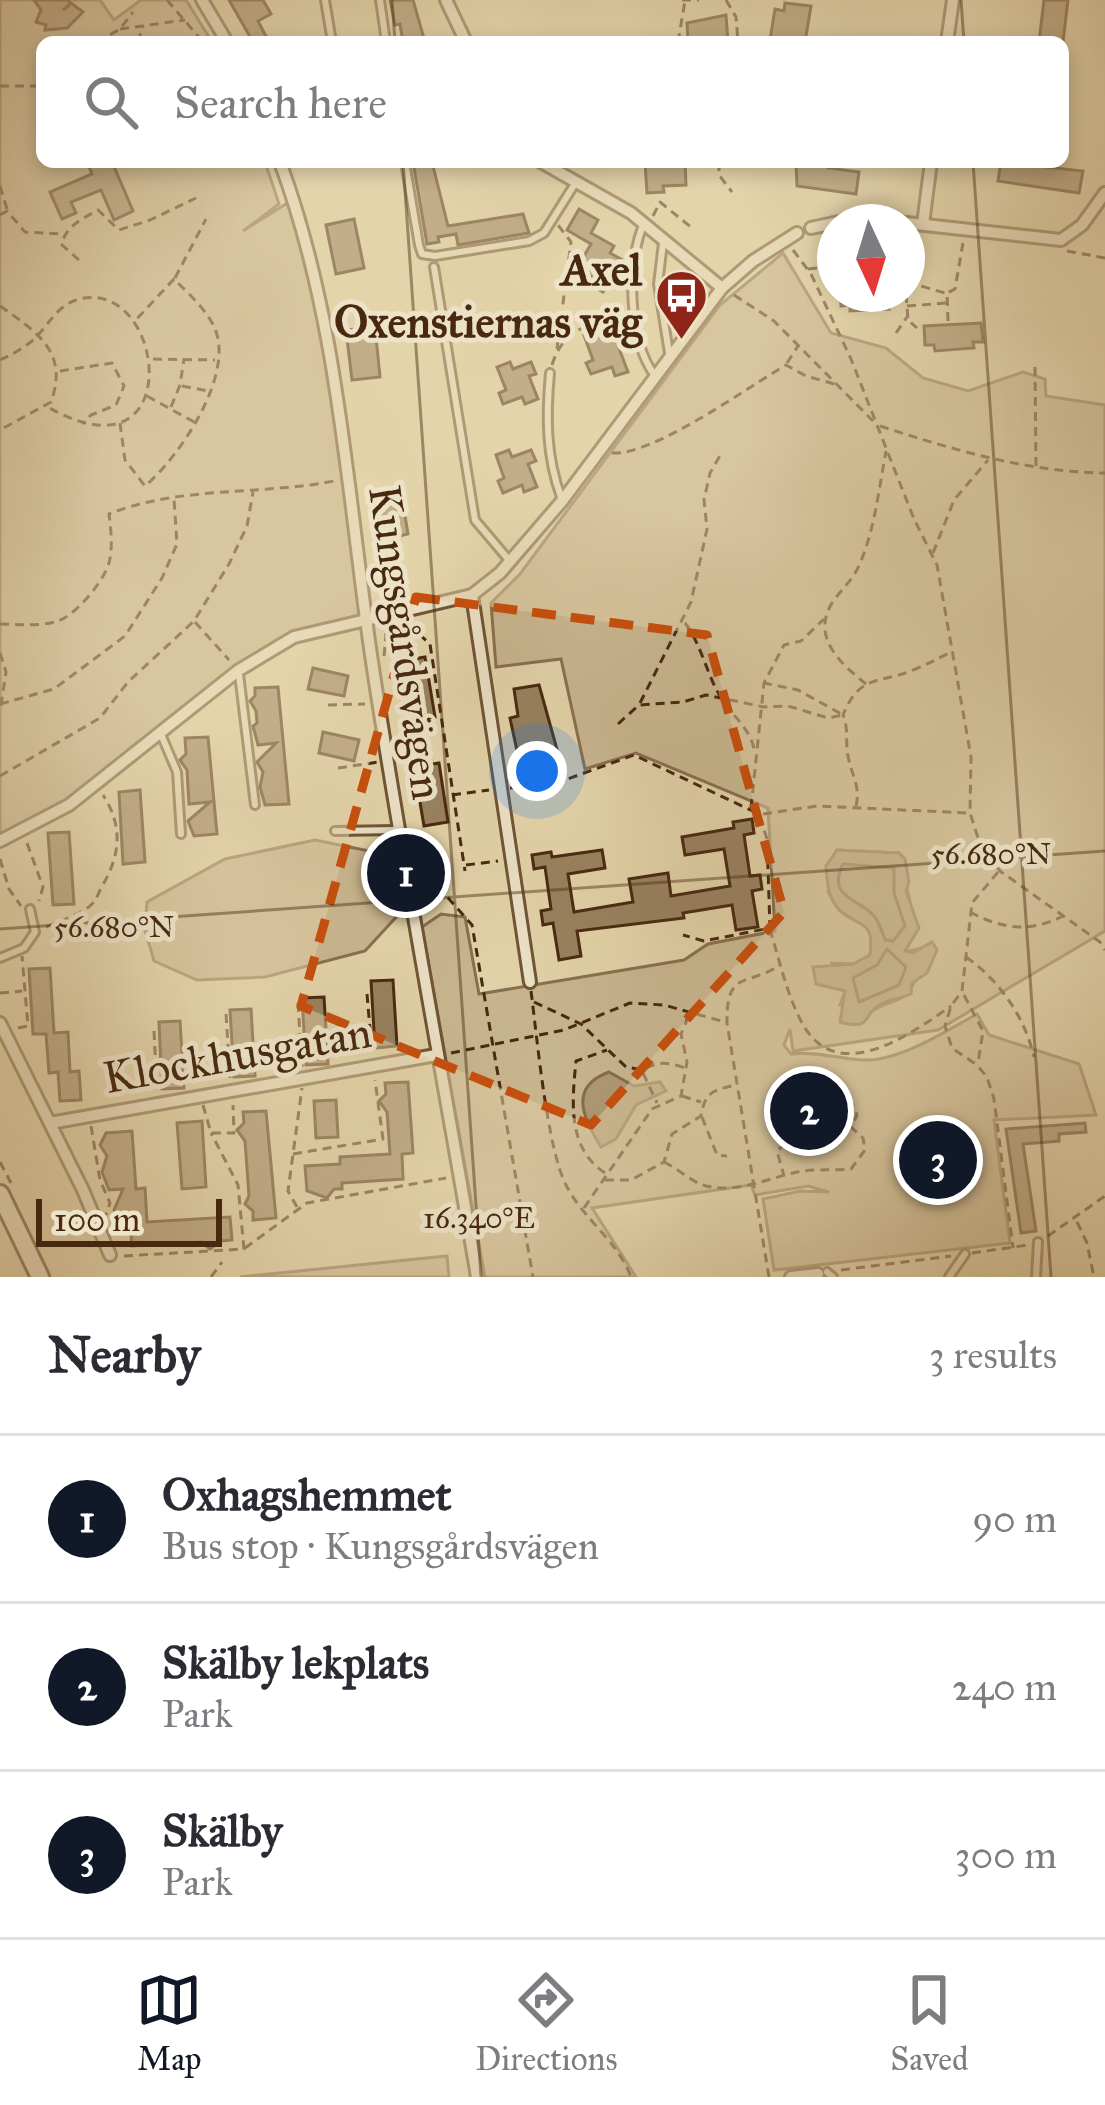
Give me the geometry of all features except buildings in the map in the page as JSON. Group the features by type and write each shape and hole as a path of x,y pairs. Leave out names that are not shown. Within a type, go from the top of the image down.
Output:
{"main road":[{"path":"0,1194 40,1277"}],"street":[{"path":"202,0 223,36"},
{"path":"446,0 463,36"},
{"path":"948,36 953,0"},
{"name":"Kungsgårdsvägen","path":"282,168 322,316 378,704 404,832 436,1055 476,1277"},
{"path":"552,168 648,220 722,288"},
{"path":"925,209 930,168"},
{"path":"925,224 1050,241 1071,235 1105,193"},
{"path":"811,228 817,227"},
{"path":"0,841 69,805 238,670 294,638 366,619 387,621 472,595 511,562 562,500 722,288 796,233"},
{"path":"472,595 530,982"},
{"path":"2,1027 110,1255"},
{"name":"Klockhusgatan","path":"50,1124 436,1055"},
{"path":"791,1277 826,1274"}],"lane":[{"path":"326,0 331,36"},
{"path":"380,0 385,36"},
{"path":"406,168 422,254 435,256 529,241 544,233 576,182"},
{"path":"648,220 634,272 636,316 647,364 656,376"},
{"path":"796,233 811,228"},
{"path":"665,240 660,248 658,284 670,357"},
{"path":"434,267 475,520 511,562"},
{"path":"550,373 546,417 562,500"},
{"path":"238,670 255,805"},
{"path":"160,732 177,772 181,834"},
{"path":"335,831 404,832"},
{"path":"0,958 21,949 35,932 30,909"},
{"path":"1036,1277 1038,1242"},
{"path":"949,1277 965,1254"}],"path":[{"path":"63,10 75,0"},
{"path":"166,0 198,36"},
{"path":"679,36 684,0 699,0"},
{"path":"726,0 736,17 738,36"},
{"path":"120,29 133,12"},
{"path":"108,36 120,29 185,20"},
{"path":"140,36 143,25"},
{"path":"0,86 36,87"},
{"path":"719,168 732,192"},
{"path":"0,186 7,211 25,232 65,233"},
{"path":"79,260 61,244 77,221 98,210 118,230 196,198"},
{"path":"648,220 660,202 692,228"},
{"path":"0,215 7,211"},
{"path":"550,373 571,242 554,217"},
{"path":"134,322 174,279 206,219"},
{"path":"925,287 947,293 955,289 966,230"},
{"path":"784,240 808,269 932,555 945,596 970,757 970,813 980,844 1000,871 1102,940 1105,950"},
{"path":"1050,241 1071,254 1105,258"},
{"path":"808,269 817,268"},
{"path":"145,486 168,467 196,423 217,360 218,339 207,316 174,279"},
{"path":"722,288 775,321 877,425 989,458 1105,473"},
{"path":"947,293 948,321"},
{"path":"0,360 38,335 58,309 75,300 96,297 114,304 134,322 150,358 140,409 120,423 98,428 46,406"},
{"path":"925,305 947,304"},
{"path":"0,306 38,335 58,371 46,406 0,430"},
{"path":"896,333 908,315 917,328"},
{"path":"557,349 570,333 588,324 636,316"},
{"path":"599,449 616,455 632,453 786,364 799,344"},
{"path":"150,358 217,360"},
{"path":"170,409 181,385 184,358"},
{"path":"58,371 102,362 112,363 120,374 124,386 116,405 82,424"},
{"path":"786,364 806,376 838,385"},
{"path":"1035,367 1036,467"},
{"path":"181,385 209,392"},
{"path":"146,395 196,423"},
{"path":"120,423 124,460 150,500"},
{"path":"751,809 764,683 784,645 801,640 824,619 860,562 886,449"},
{"path":"618,724 639,705 683,621 707,529 704,500 710,473 721,454"},
{"path":"932,555 954,500 989,458"},
{"path":"0,624 36,625 64,619 108,568 110,514 150,500 300,489 346,478"},
{"path":"0,776 100,718 128,682 194,621 247,526 254,490"},
{"path":"2,704 54,689 125,636 162,578 177,544 173,498"},
{"path":"367,559 387,621 383,668"},
{"path":"824,619 825,638 840,666 866,684"},
{"path":"194,621 238,670"},
{"path":"387,621 419,634 430,644 464,868 513,859"},
{"path":"683,621 720,697 752,737 755,752"},
{"path":"0,652 6,672 0,711"},
{"path":"639,705 706,695 764,707 788,706 828,718 843,715 857,690 866,684 909,673 951,652"},
{"path":"764,683 798,690 843,715 849,761 857,780 856,806"},
{"path":"328,705 378,704"},
{"path":"452,796 551,785 634,755 759,814 767,838 770,928 801,1023 820,1045 842,1054 879,1049 913,1033 951,1006 962,992"},
{"path":"338,768 387,760"},
{"path":"472,782 475,792"},
{"path":"35,932 92,905 112,870 118,854 115,819 95,784"},
{"path":"759,814 817,806 970,813"},
{"path":"0,859 17,905 30,909 40,901 44,887 22,830"},
{"path":"404,832 420,866 472,925 533,1277"},
{"path":"977,1065 983,1031 962,992 969,911 1000,871"},
{"path":"969,911 1016,929 1044,926 1064,915"},
{"path":"683,934 704,940 770,928"},
{"path":"2,1027 28,1026 21,949"},
{"path":"964,956 984,970 1007,998 1028,1033 1034,1057"},
{"path":"769,1277 736,1084 727,998 734,985 781,964"},
{"path":"530,982 556,1156 566,1185 631,1277"},
{"path":"0,993 25,991"},
{"path":"293,1154 383,1139 367,994"},
{"path":"532,1001 581,1024 626,1067 642,1070 656,1063 686,1069"},
{"path":"298,1003 303,1078 288,1191 299,1210"},
{"path":"436,1055 538,1036 630,1003 691,1011 727,1023"},
{"path":"951,1006 946,1040 986,1076 994,1100 1013,1248"},
{"path":"583,1209 592,1190 622,1157 634,1130 658,1105 681,1096 686,1069 681,1034 691,1011"},
{"path":"211,1133 234,1133 226,1014"},
{"path":"154,1031 158,1104"},
{"path":"607,1050 576,1061 572,1116 583,1154 605,1177 631,1180 664,1162 671,1134 701,1116"},
{"path":"642,1070 658,1105"},
{"path":"727,1156 717,1155 701,1116 710,1091 736,1084"},
{"path":"664,1162 702,1185 752,1185 851,1168 865,1150 863,1138 850,1127 857,1114 845,1088 812,1090 784,1098 775,1108 788,1132 786,1143 777,1150 784,1176"},
{"path":"681,1096 703,1102"},
{"path":"200,1097 211,1133 238,1185 244,1250"},
{"path":"89,1116 100,1180 110,1203 100,1234"},
{"path":"110,1255 142,1258 244,1250 307,1203 458,1176"},
{"path":"1076,1219 1094,1277"},
{"path":"211,1277 222,1262"}],"highlighted area":[{"path":"416,597 707,635 784,912 591,1125 301,1006"}],"shaded area":[{"path":"0,0 100,0 114,20 141,0 186,0 208,36 36,36 36,168 267,168 279,204 243,231 294,199 322,316 366,619 294,637 253,659 69,805 0,841"},
{"path":"783,253 831,333 886,348 923,378 968,391 1023,372 1045,379 1046,396 1105,405 1105,931 938,1030 793,1051 790,1029 784,1045 791,1054 879,1059 917,1046 977,1014 989,1035 1079,1064 1096,1115 994,1120 1010,1243 774,1270 763,1199 800,1191 829,1192 808,1186 755,1195 751,1185 592,1208 636,1277 485,1277 422,927 441,914 465,917 479,994 684,960 708,944 775,931 768,808 636,753 585,769 561,659 496,667 491,603 520,574 720,305","holes":["837,850 899,853 913,938 905,952 925,947 912,987 903,997 874,1010 840,1005 845,991 832,963 853,964 870,956 871,944 868,929 839,910 828,892"]},
{"path":"315,840 389,855 399,914 365,951 265,977 197,980 154,961 145,930 147,902 225,859"},
{"path":"447,1256 449,1277 240,1277"}],"water":[{"path":"837,850 899,853 905,859 906,891 919,928 905,951 913,953 932,942 937,950 927,973 912,983 911,994 881,1004 858,1025 840,1022 845,991 816,984 813,967 853,964 870,955 868,931 837,908 829,891 826,866"},
{"path":"609,1072 634,1086 660,1082 666,1091 636,1105 616,1139 601,1147 583,1104 588,1086"}],"place":[{"name":"Axel Oxenstiernas väg","path":"681,341"},
{"name":"Oxhagshemmet","path":"406,873"},
{"name":"Skälby lekplats","path":"809,1111"},
{"name":"Skälby","path":"938,1160"}]}
